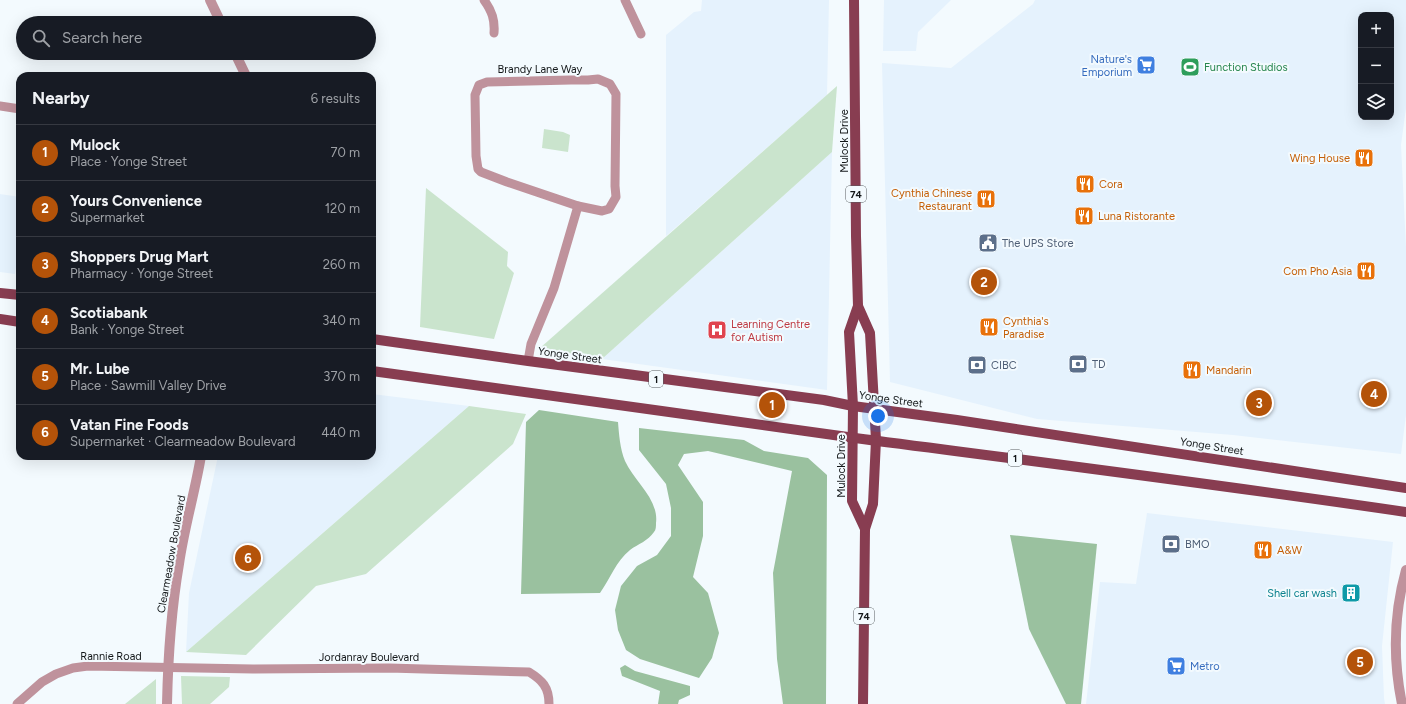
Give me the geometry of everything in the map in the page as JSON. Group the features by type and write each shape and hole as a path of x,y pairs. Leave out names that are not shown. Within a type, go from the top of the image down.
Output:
{"main road":[{"name":"Mulock Drive","path":"854,0 858,306 849,332 853,406 852,501 865,529"},
{"path":"0,293 16,295"},
{"name":"Mulock Drive","path":"858,306 870,333 876,440 873,504 865,529 863,704"},
{"path":"0,319 16,321"},
{"name":"Yonge Street","path":"376,340 528,362 824,400 853,406 964,420 1406,488"},
{"name":"1","path":"376,372 852,437 1154,476 1406,512"}],"street":[{"path":"210,0 218,16"},
{"path":"484,0 495,22 494,33"},
{"path":"625,0 641,34"},
{"path":"238,60 244,72"},
{"name":"Brandy Lane Way","path":"598,79 610,84 616,94 616,197 609,209 602,211 578,206 507,182 481,172 478,169 476,156 475,95 479,85 487,82 598,79"},
{"path":"0,106 16,108"},
{"path":"528,362 531,344 554,288 578,206"},
{"name":"Clearmeadow Boulevard","path":"168,704 168,667 171,614 179,562 200,460"},
{"path":"1402,704 1396,667 1396,621 1406,570"},
{"name":"Rannie Road","path":"17,704 42,682 56,674 73,668 88,666 150,668 168,667"},
{"name":"Jordanray Boulevard","path":"168,667 253,669 389,668 529,672 542,680 549,698 549,704"}],"shaded area":[{"path":"702,0 829,0 827,95 666,236 666,35 694,12 701,11"},
{"path":"884,0 951,0 918,32 916,51 883,51"},
{"path":"1035,0 1406,0 1406,108 1401,145 1406,247 1406,415 1401,454 1233,435 1037,419 890,382 882,63 951,68 1033,4"},
{"path":"832,152 827,390 602,359"},
{"path":"0,194 16,196 16,267 15,274 0,272"},
{"path":"376,394 469,406 186,652 189,593 217,460 376,460"},
{"path":"1147,513 1393,542 1382,646 1385,704 1086,704 1100,582 1136,584"}],"green space":[{"path":"837,86 832,152 602,359 540,348"},
{"path":"544,129 563,132 570,135 568,152 542,148"},
{"path":"426,188 508,252 507,266 514,273 494,339 420,327"},
{"path":"469,406 526,414 513,444 366,574 316,586 246,655 186,652"},
{"path":"539,410 618,422 619,436 625,461 654,506 656,514 655,531 649,538 625,554 600,593 521,594 526,422"},
{"path":"639,428 744,440 764,451 808,458 827,475 826,704 783,704 777,659 773,573 792,471 708,451 684,454 678,465 703,502 703,536 693,577 708,593 719,633 712,658 699,678 640,659 626,650 618,630 615,610 621,586 637,566 657,555 671,536 671,508 666,484 639,450"},
{"path":"1010,535 1097,544 1081,704 1066,704 1029,629"},
{"path":"625,665 635,671 690,686 690,695 679,700 678,704 658,704 660,691 622,676 620,668"},
{"path":"181,676 230,677 229,687 210,704 182,704"},
{"path":"156,679 156,704 125,704"}],"place":[{"name":"Nature's Emporium","path":"1146,65"},
{"name":"Function Studios","path":"1190,67"},
{"name":"Wing House","path":"1364,158"},
{"name":"Cora","path":"1085,184"},
{"name":"Cynthia Chinese Restaurant","path":"986,199"},
{"name":"Luna Ristorante","path":"1084,216"},
{"name":"The UPS Store","path":"988,243"},
{"name":"Com Pho Asia","path":"1366,271"},
{"name":"Yours Convenience","path":"984,282"},
{"name":"Cynthia's Paradise","path":"989,327"},
{"name":"Learning Centre for Autism","path":"717,330"},
{"name":"TD","path":"1078,364"},
{"name":"CIBC","path":"977,365"},
{"name":"Mandarin","path":"1192,370"},
{"name":"Scotiabank","path":"1374,394"},
{"name":"Shoppers Drug Mart","path":"1259,403"},
{"name":"Mulock","path":"772,405"},
{"name":"BMO","path":"1171,544"},
{"name":"A&W","path":"1263,550"},
{"name":"Vatan Fine Foods","path":"248,558"},
{"name":"Shell car wash","path":"1351,593"},
{"name":"Mr. Lube","path":"1360,662"},
{"name":"Metro","path":"1176,666"}]}
